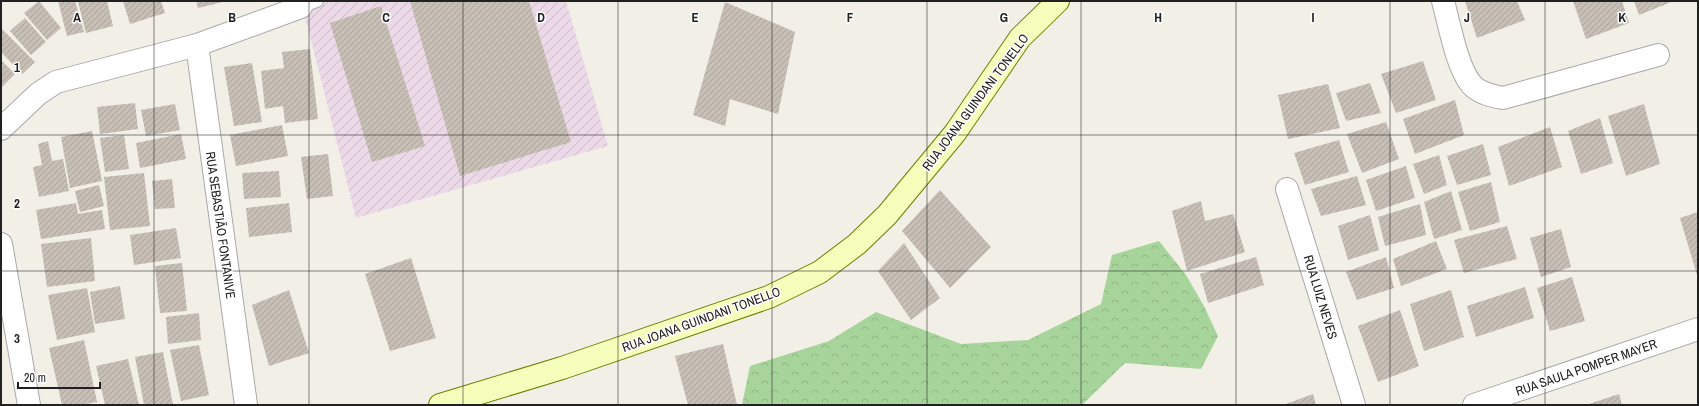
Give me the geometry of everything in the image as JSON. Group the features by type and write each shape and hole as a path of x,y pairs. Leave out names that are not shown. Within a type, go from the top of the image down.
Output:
{"main road":[{"name":"RUA JOANA GUINDANI TONELLO","path":"440,405 562,368 769,297 820,272 856,244 887,214 955,133 1020,38 1058,1"}],"street":[{"path":"1443,1 1463,72 1474,87 1487,95 1503,98 1658,55"},
{"path":"1,129 38,94 56,82 197,45 306,3"},
{"name":"RUA SEBASTIÃO FONTANIVE","path":"197,45 246,405"},
{"name":"RUA LUIZ NEVES","path":"1287,188 1354,405"},
{"path":"1,244 29,405"},
{"name":"RUA SAULA POMPER MAYER","path":"1474,405 1698,329"}],"shaded area":[{"path":"301,1 566,1 608,146 356,218"}],"green space":[{"path":"1159,241 1186,275 1204,306 1218,336 1201,369 1125,363 1082,405 742,405 750,366 829,341 876,312 961,344 1028,340 1101,304 1112,255"}],"building":[{"path":"39,1 61,28 47,40 24,13"},
{"path":"58,1 75,1 84,32 67,36"},
{"path":"107,1 113,26 86,33 78,2"},
{"path":"123,1 161,1 165,13 130,24"},
{"path":"196,1 223,1 223,2 198,8"},
{"path":"410,1 529,1 571,142 460,176"},
{"path":"1465,1 1517,1 1525,20 1477,38"},
{"path":"1573,1 1622,1 1629,23 1586,39"},
{"path":"1634,1 1674,1 1639,15"},
{"path":"725,2 795,32 778,114 730,99 725,126 693,115"},
{"path":"381,6 425,146 372,162 330,23"},
{"path":"25,18 46,42 31,55 10,31"},
{"path":"1,28 35,62 22,74 1,52"},
{"path":"310,49 318,119 285,123 283,106 265,109 261,71 284,68 282,52"},
{"path":"1,60 15,74 1,88"},
{"path":"1423,61 1436,100 1396,113 1381,74"},
{"path":"252,63 262,122 234,126 224,67"},
{"path":"1370,83 1381,113 1346,121 1336,93"},
{"path":"1328,84 1340,128 1288,139 1278,95"},
{"path":"1455,100 1464,135 1415,154 1403,119"},
{"path":"135,103 138,129 100,134 97,107"},
{"path":"175,104 180,130 146,136 141,110"},
{"path":"1644,104 1660,164 1626,176 1608,116"},
{"path":"1600,118 1613,163 1581,174 1568,131"},
{"path":"1386,122 1399,159 1362,173 1347,134"},
{"path":"282,125 288,156 236,166 230,135"},
{"path":"1550,127 1562,167 1509,186 1498,147"},
{"path":"92,131 102,181 70,188 61,137"},
{"path":"181,134 186,159 140,168 136,143"},
{"path":"124,135 129,169 105,172 100,138"},
{"path":"1339,140 1349,172 1305,185 1294,153"},
{"path":"48,141 52,161 63,159 69,191 39,197 33,167 42,165 38,144"},
{"path":"1483,144 1491,175 1457,185 1447,156"},
{"path":"328,154 333,196 307,199 301,157"},
{"path":"1439,155 1447,185 1424,194 1413,164"},
{"path":"1406,166 1415,198 1376,211 1366,180"},
{"path":"279,171 281,197 244,199 242,173"},
{"path":"144,173 150,226 110,230 104,177"},
{"path":"1357,176 1366,205 1321,216 1311,189"},
{"path":"172,179 175,208 155,209 152,181"},
{"path":"1491,182 1500,222 1470,231 1458,192"},
{"path":"99,185 104,206 80,212 75,191"},
{"path":"940,190 991,247 950,288 902,231"},
{"path":"1451,191 1462,230 1434,239 1424,202"},
{"path":"1201,201 1205,221 1233,214 1245,252 1187,271 1172,211"},
{"path":"76,203 78,214 102,210 105,229 41,239 36,210"},
{"path":"289,203 292,232 249,237 246,208"},
{"path":"1420,204 1426,235 1385,246 1378,217"},
{"path":"1698,212 1698,274 1697,275 1680,218"},
{"path":"1370,215 1379,250 1348,260 1338,226"},
{"path":"1507,226 1517,259 1464,273 1454,240"},
{"path":"176,228 181,258 134,265 130,235"},
{"path":"1561,229 1571,267 1541,277 1530,238"},
{"path":"91,238 95,281 47,287 41,244"},
{"path":"1436,241 1447,269 1401,286 1393,259"},
{"path":"904,243 940,298 911,320 878,271"},
{"path":"1256,257 1264,285 1208,303 1200,274"},
{"path":"1386,257 1394,288 1357,300 1346,272"},
{"path":"411,258 436,338 390,351 365,274"},
{"path":"182,263 187,311 160,313 155,266"},
{"path":"1572,277 1585,321 1550,331 1537,288"},
{"path":"120,286 125,319 95,324 90,292"},
{"path":"1525,287 1534,318 1476,337 1467,306"},
{"path":"87,288 95,332 57,340 48,295"},
{"path":"289,290 309,353 269,366 252,305"},
{"path":"1451,290 1464,337 1424,351 1410,304"},
{"path":"1400,310 1419,366 1378,382 1358,326"},
{"path":"199,313 201,340 168,344 166,317"},
{"path":"84,340 97,402 81,405 62,405 49,348"},
{"path":"723,344 737,405 688,405 675,356"},
{"path":"199,345 209,395 181,401 170,350"},
{"path":"163,352 173,405 144,405 135,357"},
{"path":"128,359 139,405 105,405 96,366"},
{"path":"1313,394 1316,405 1283,405"},
{"path":"1619,394 1622,405 1586,405"}]}
